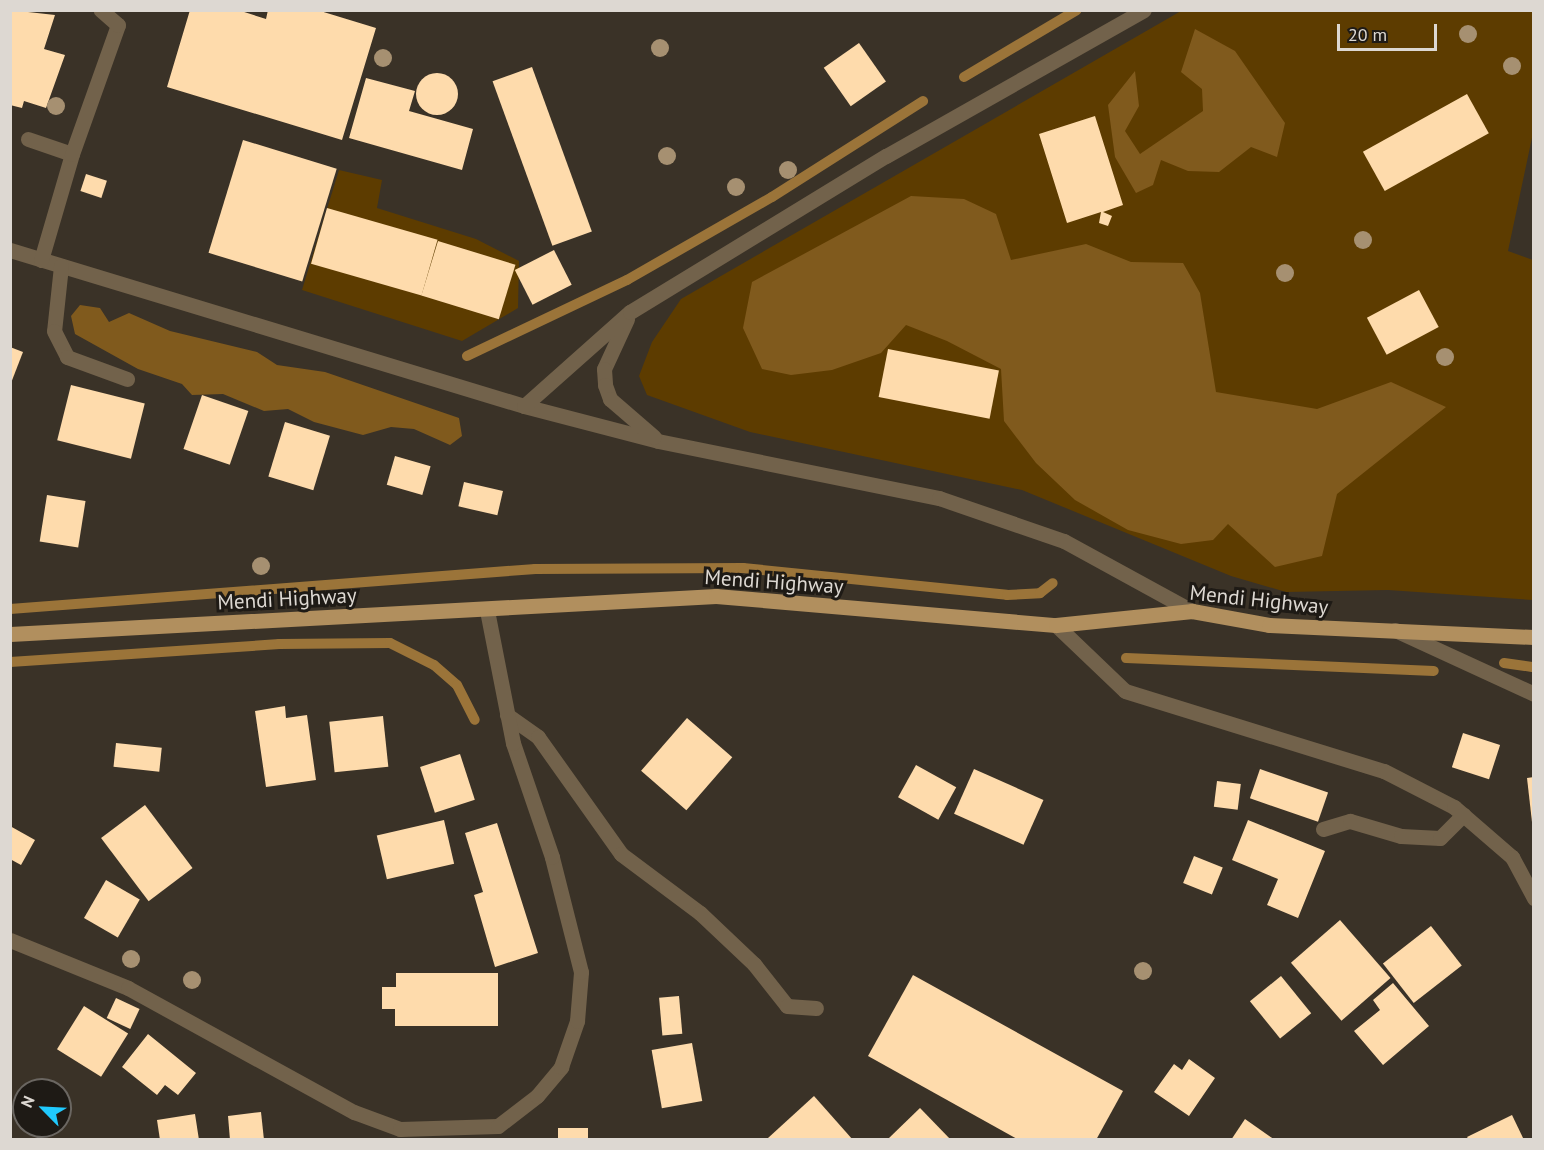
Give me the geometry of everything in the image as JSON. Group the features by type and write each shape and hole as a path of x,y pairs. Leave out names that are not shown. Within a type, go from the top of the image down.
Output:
{"main road":[{"name":"Mendi Highway","path":"10,634 716,596 1056,625 1192,611 1269,626 1533,637"}],"street":[{"path":"41,260 72,154 118,25 101,10"},
{"path":"524,406 630,312 886,156 1144,10"},
{"path":"28,139 72,154"},
{"path":"10,250 524,406 658,441 949,501 1064,541 1192,611"},
{"path":"61,266 54,332 67,357 127,379"},
{"path":"630,312 604,369 605,385 610,399 658,441"},
{"path":"10,940 128,988 302,1086 372,1119 400,1129 498,1126 537,1096 561,1067 577,1021 580,972 552,857 529,800 507,715 487,610"},
{"path":"1056,625 1125,691 1384,771 1463,815 1512,857 1533,898"},
{"path":"1395,630 1533,694"},
{"path":"507,715 538,737 621,854 700,913 754,964 787,1006 816,1008"},
{"path":"1323,829 1350,821 1401,836 1440,838 1463,815"}],"shaded area":[{"path":"1181,11 1533,11 1533,133 1508,251 1533,260 1533,600 1388,590 1286,592 1231,576 1022,490 750,432 647,395 639,376 652,342 681,299"},
{"path":"1195,29 1235,51 1285,123 1277,157 1251,147 1219,172 1188,171 1161,160 1153,185 1136,193 1115,157 1108,105 1135,71 1139,106 1125,131 1140,154 1203,111 1202,89 1181,72"},
{"path":"339,170 382,180 377,208 476,239 519,261 518,308 462,341 302,290"},
{"path":"911,196 964,199 996,214 1011,260 1086,244 1131,262 1183,263 1200,293 1216,392 1317,409 1391,382 1446,407 1337,494 1322,556 1275,567 1228,524 1213,540 1181,544 1128,530 1075,500 1036,463 1004,421 1001,369 947,341 906,325 881,353 832,370 791,375 762,369 743,328 752,282"},
{"path":"80,305 100,308 109,322 129,313 170,331 257,352 277,365 325,372 459,418 462,436 450,445 414,429 391,427 363,435 314,422 288,409 264,411 223,394 192,395 182,384 138,369 75,334 71,316"}],"building":[{"path":"10,10 55,15 44,49 65,55 46,108 24,101 22,108 10,105"},
{"path":"190,10 238,10 266,19 268,10 317,10 376,28 342,140 167,87"},
{"path":"859,43 886,82 851,106 824,68"},
{"path":"532,67 592,231 552,246 493,81"},
{"path":"437,73 452,79 458,94 452,109 437,115 422,109 416,94 422,79"},
{"path":"366,78 415,91 409,111 473,129 462,170 349,138"},
{"path":"1467,94 1489,133 1385,191 1363,152"},
{"path":"1095,116 1123,205 1103,212 1112,216 1108,226 1099,223 1101,212 1067,223 1039,134"},
{"path":"243,140 337,169 302,281 209,253"},
{"path":"86,174 107,181 101,198 80,191"},
{"path":"327,208 438,240 422,295 311,264"},
{"path":"438,241 515,265 499,319 421,296"},
{"path":"554,250 572,285 533,305 515,270"},
{"path":"1419,290 1439,327 1387,355 1367,318"},
{"path":"10,347 23,352 11,383 10,383"},
{"path":"888,349 999,371 990,419 879,397"},
{"path":"71,385 145,403 131,459 57,440"},
{"path":"202,395 248,411 230,465 183,449"},
{"path":"285,422 330,436 313,490 268,477"},
{"path":"395,456 431,466 422,495 387,485"},
{"path":"464,482 503,491 497,515 458,506"},
{"path":"47,495 86,501 78,548 40,541"},
{"path":"285,706 286,718 307,715 316,780 266,787 255,711"},
{"path":"383,716 388,767 335,772 329,722"},
{"path":"687,718 732,757 686,810 641,771"},
{"path":"1463,733 1500,745 1489,779 1452,767"},
{"path":"116,743 162,748 159,772 113,767"},
{"path":"460,754 475,800 435,813 420,767"},
{"path":"916,765 956,787 938,820 898,797"},
{"path":"974,769 1043,800 1023,845 954,814"},
{"path":"1260,769 1328,792 1318,822 1250,798"},
{"path":"1534,777 1534,821 1532,822 1527,778"},
{"path":"1217,781 1241,784 1238,810 1214,807"},
{"path":"145,805 193,868 149,901 101,838"},
{"path":"444,820 454,864 387,879 377,836"},
{"path":"1248,820 1325,851 1298,918 1267,905 1278,879 1232,860"},
{"path":"497,823 538,953 495,967 474,895 483,892 465,833"},
{"path":"10,826 35,840 21,865 10,859"},
{"path":"1194,856 1223,868 1212,895 1183,883"},
{"path":"106,880 140,900 118,938 84,918"},
{"path":"1340,920 1391,978 1341,1021 1291,963"},
{"path":"1431,926 1462,965 1414,1003 1383,964"},
{"path":"396,973 498,973 498,1026 395,1026 395,1009 382,1009 382,987 396,987"},
{"path":"913,975 1123,1091 1096,1140 1019,1140 868,1056"},
{"path":"1281,976 1311,1013 1280,1038 1250,1001"},
{"path":"1393,983 1429,1026 1383,1065 1354,1031 1380,1010 1373,1000"},
{"path":"679,996 682,1034 662,1036 659,998"},
{"path":"116,998 140,1009 130,1029 107,1018"},
{"path":"84,1006 128,1034 101,1077 57,1049"},
{"path":"148,1034 196,1073 178,1095 165,1085 157,1095 122,1067"},
{"path":"692,1043 702,1101 662,1108 652,1050"},
{"path":"1189,1059 1215,1078 1189,1116 1154,1092 1174,1064 1182,1070"},
{"path":"814,1096 853,1140 769,1140 768,1138"},
{"path":"920,1108 951,1140 889,1138"},
{"path":"261,1112 264,1140 230,1140 228,1116"},
{"path":"195,1114 199,1140 160,1140 157,1120"},
{"path":"1512,1115 1524,1140 1469,1140 1467,1137"},
{"path":"1245,1119 1275,1140 1231,1140"},
{"path":"558,1128 588,1128 588,1140 558,1140"}],"waterway":[{"path":"964,77 1077,10"},
{"path":"467,356 627,280 772,197 923,101"},
{"path":"10,609 535,569 743,568 1007,595 1040,593 1053,583"},
{"path":"10,662 279,644 390,643 434,665 457,685 475,720"},
{"path":"1126,658 1434,671"},
{"path":"1504,663 1534,667"}]}
